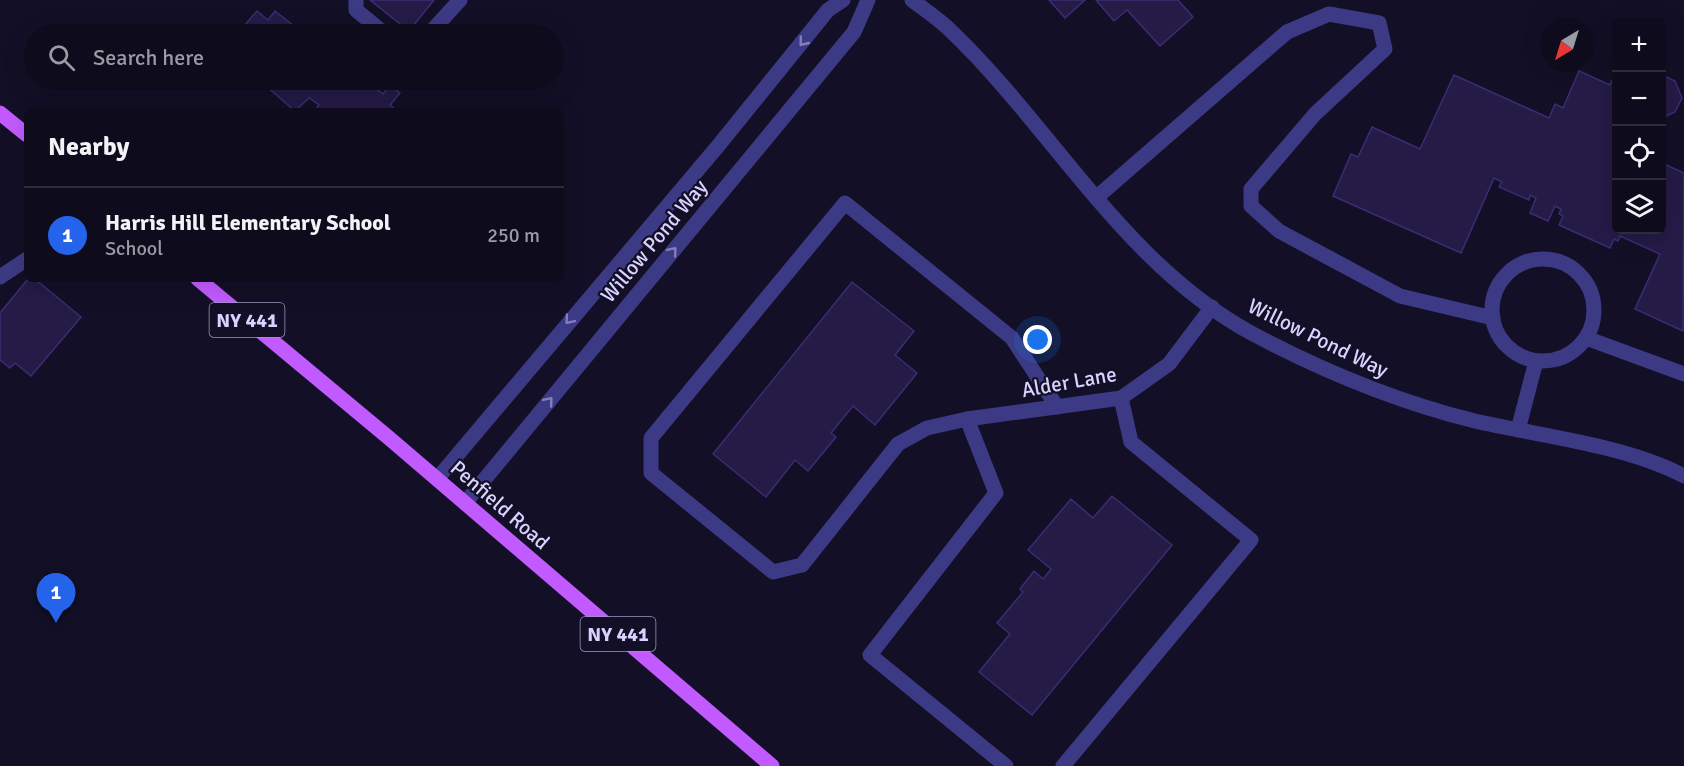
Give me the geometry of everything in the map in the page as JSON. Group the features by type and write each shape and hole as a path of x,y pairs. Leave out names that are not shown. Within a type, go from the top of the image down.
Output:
{"main road":[{"path":"0,113 24,133"},
{"name":"Penfield Road","path":"202,282 437,479 772,766"}],"street":[{"path":"356,0 356,10 372,24"},
{"path":"438,24 460,0"},
{"name":"Willow Pond Way","path":"437,479 718,146 828,10 843,0"},
{"name":"Willow Pond Way","path":"465,503 854,32 868,0"},
{"name":"Willow Pond Way","path":"912,0 951,31 1000,82 1122,227 1163,267 1212,307 1251,333 1349,379 1404,401 1626,454 1684,476"},
{"path":"1097,197 1287,32 1329,14 1378,23 1385,49 1315,114 1251,189 1251,206 1279,231 1400,296 1493,318"},
{"name":"Alder Lane","path":"1057,406 1012,338 844,203 651,438 651,473 773,572 802,565 898,444 927,428 967,419 1122,398 1169,364 1212,307"},
{"path":"1546,259 1561,263 1585,281 1592,294 1594,309 1592,324 1586,338 1577,349 1564,357 1551,361 1536,361 1521,356 1508,346 1498,333 1493,318 1493,303 1506,276 1524,264 1546,259"},
{"path":"0,277 24,261"},
{"path":"1586,338 1684,374"},
{"path":"1518,430 1536,361"},
{"path":"1063,766 1251,540 1131,442 1122,398"},
{"path":"967,419 996,493 870,655 1006,766"}],"building":[{"path":"370,0 434,0 415,24 400,24"},
{"path":"1049,0 1085,0 1065,18"},
{"path":"1096,0 1178,0 1193,17 1160,46 1127,10 1114,21"},
{"path":"257,11 268,20 275,11 291,24 246,24"},
{"path":"1579,72 1610,85 1612,80 1612,234 1666,234 1666,165 1684,173 1683,331 1635,309 1660,254 1620,236 1618,241 1614,239 1610,248 1559,225 1563,216 1559,214 1561,209 1555,206 1548,221 1530,213 1536,198 1530,195 1529,200 1499,187 1502,182 1494,178 1461,253 1333,196 1351,154 1358,157 1372,127 1420,149 1454,75 1549,118 1555,104 1563,108"},
{"path":"1666,77 1675,81 1682,98 1675,112 1666,116"},
{"path":"271,90 378,90 383,94 386,90 396,90 400,93 390,105 394,108 316,108 319,105 309,98 298,108 292,108"},
{"path":"26,282 39,282 81,317 31,376 15,363 10,368 0,360 0,313"},
{"path":"852,282 914,331 895,355 917,373 875,425 853,406 831,433 836,437 808,471 795,460 766,497 713,454"},
{"path":"1112,496 1172,545 1032,715 979,672 1010,634 997,623 1023,592 1020,589 1034,571 1043,579 1051,569 1028,550 1071,499 1093,518"}],"place":[{"name":"Harris Hill Elementary School","path":"56,623"}]}
